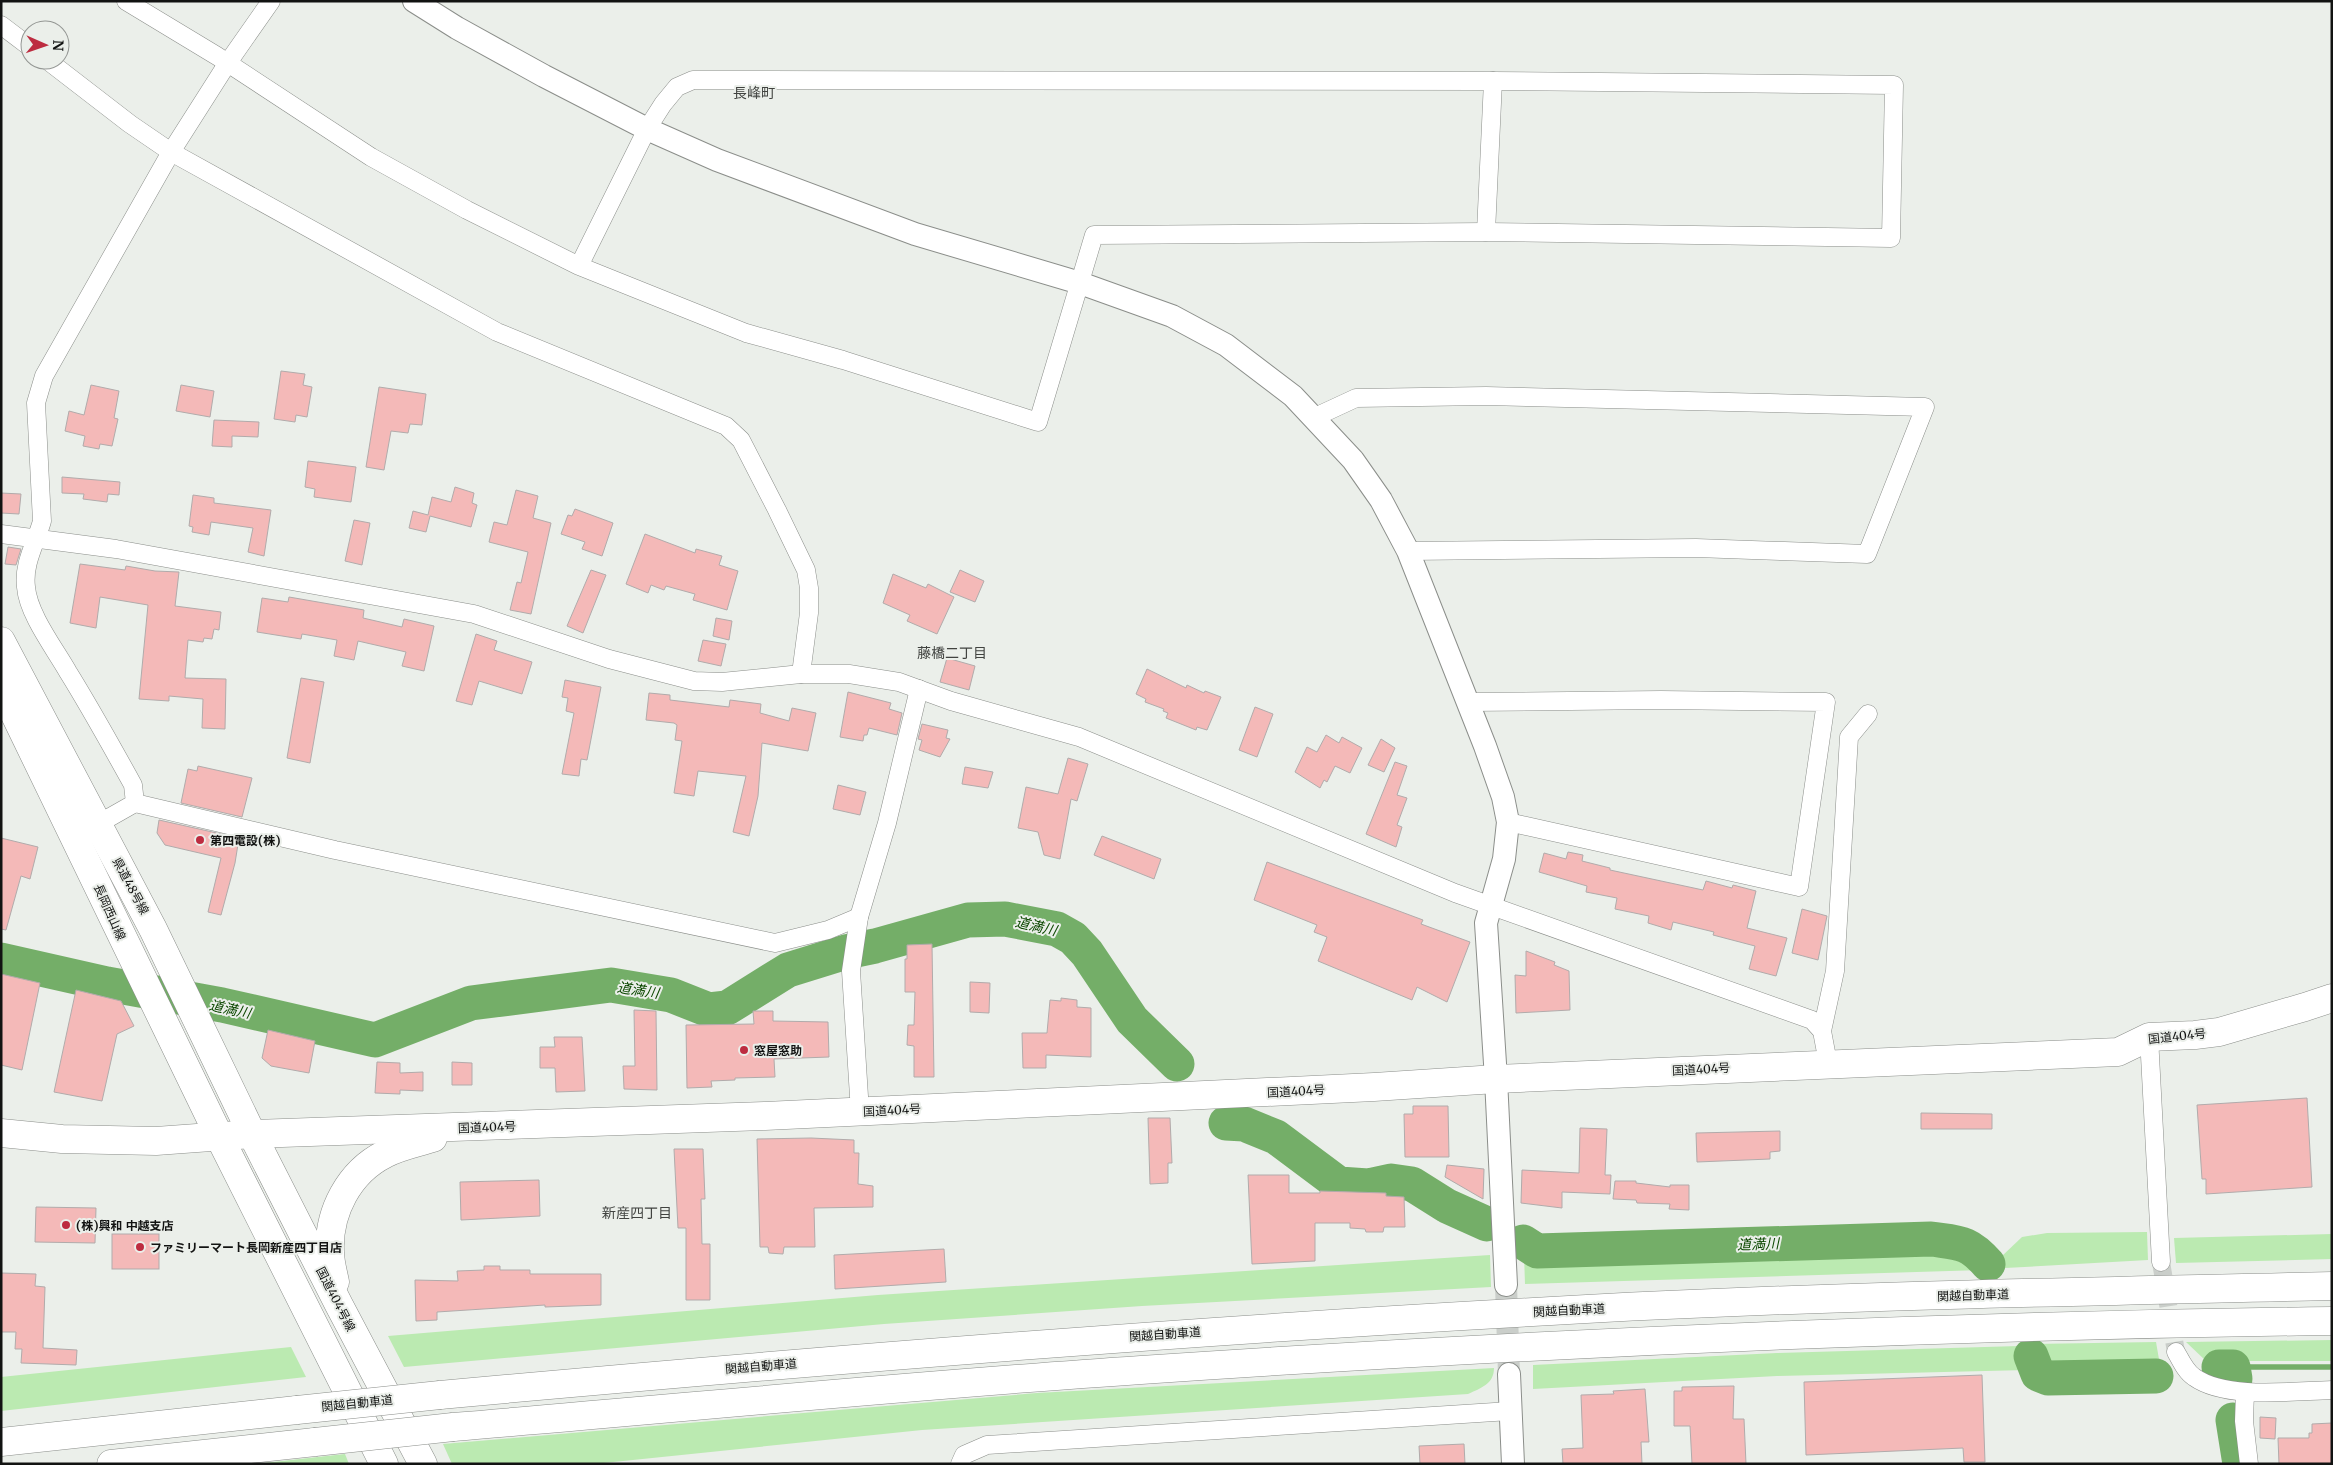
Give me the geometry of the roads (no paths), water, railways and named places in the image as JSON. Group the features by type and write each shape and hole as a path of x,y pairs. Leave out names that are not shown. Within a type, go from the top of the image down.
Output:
{"main road":[{"name":"県道48号線","path":"1,642 153,929 252,1134"},
{"name":"長岡西山線","path":"1,686 220,1138"},
{"name":"国道404号","path":"252,1134 860,1112 1828,1063 2118,1052 2149,1037 2218,1032 2305,1008 2332,998"},
{"path":"339,1306 330,1252 332,1222 346,1190 358,1175 384,1155 399,1148 473,1127"},
{"path":"1,1132 62,1138 156,1141 220,1138 252,1134"},
{"name":"国道404号線","path":"252,1134 339,1306 423,1464"},
{"path":"220,1138 384,1464"},
{"name":"関越自動車道","path":"1,1442 440,1394 1014,1345 1202,1331 1548,1311 1928,1296 2332,1286"},
{"path":"111,1464 453,1428 1100,1373 1690,1339 2144,1324 2332,1321"}],"street":[{"path":"126,1 371,157 467,210 579,266 746,333 844,360 1038,422 1094,236 1486,232 1891,238 1894,85 1492,81 693,80 677,87 663,104 647,129 579,266"},
{"path":"135,803 133,785 44,631 30,602 26,587 26,572 30,552 38,538 42,521 36,403 44,376 171,152 227,64 271,1"},
{"path":"414,1 457,28 544,76 647,129 717,160 915,234 1140,303 1201,331 1262,371 1294,396 1353,460 1381,500 1408,551 1503,797 1508,822 1504,859 1486,923 1506,1285"},
{"path":"1,25 20,39"},
{"path":"60,70 130,124 171,152 497,332 726,426 741,440 778,510 806,570 809,588 809,613 801,674"},
{"path":"1486,232 1492,81"},
{"path":"1315,417 1356,398 1486,396 1925,407 1867,554 1696,548 1408,551"},
{"path":"1,534 116,549 474,614 610,659 694,681 722,682 801,674 848,674 899,682 951,701 1079,738 1455,893 1812,1020 1822,1031"},
{"path":"860,1112 851,971 860,917 887,823 919,690"},
{"path":"1467,702 1661,700 1826,702 1798,887 1508,822"},
{"path":"1828,1063 1822,1031 1835,971 1849,737 1868,714"},
{"path":"98,824 135,803 364,856 774,943 828,930 860,917"},
{"path":"2149,1037 2161,1262"},
{"path":"2176,1352 2182,1364 2193,1377 2214,1388 2245,1392 2332,1390"},
{"path":"1509,1374 1513,1464"},
{"path":"2245,1392 2244,1422 2249,1464"},
{"path":"960,1464 964,1455 987,1445 1510,1411"}],"waterway":[{"name":"道満川","path":"1,960 107,984 222,1005 375,1040 471,1003 611,985 671,995 709,1010 727,1008 788,970 846,952 875,946 968,920 1005,919 1057,929 1073,938 1087,953 1132,1020 1177,1064"},
{"name":"道満川","path":"1226,1123 1244,1124 1276,1137 1339,1184 1368,1186 1391,1181 1412,1184 1447,1206 1487,1224"},
{"name":"道満川","path":"1523,1242 1537,1251 1931,1239 1963,1244 1975,1251 1988,1264"},
{"name":"道満川","path":"2031,1356 2038,1374 2048,1378 2156,1376"},
{"name":"道満川","path":"2219,1367 2233,1367 2235,1379"},
{"path":"2233,1367 2332,1367"},
{"name":"道満川","path":"2233,1420 2240,1464"}],"tunnel":[{"path":"2161,1262 2176,1352"},
{"path":"1506,1285 1509,1374"}],"place":[{"name":"第四電設(株)","path":"200,840"},
{"name":"窓屋窓助","path":"744,1050"},
{"name":"(株)興和 中越支店","path":"66,1225"},
{"name":"ファミリーマート長岡新産四丁目店","path":"140,1247"}],"district":[{"name":"長峰町","path":"754,93"},
{"name":"藤橋二丁目","path":"952,653"},
{"name":"新産四丁目","path":"637,1213"}]}
